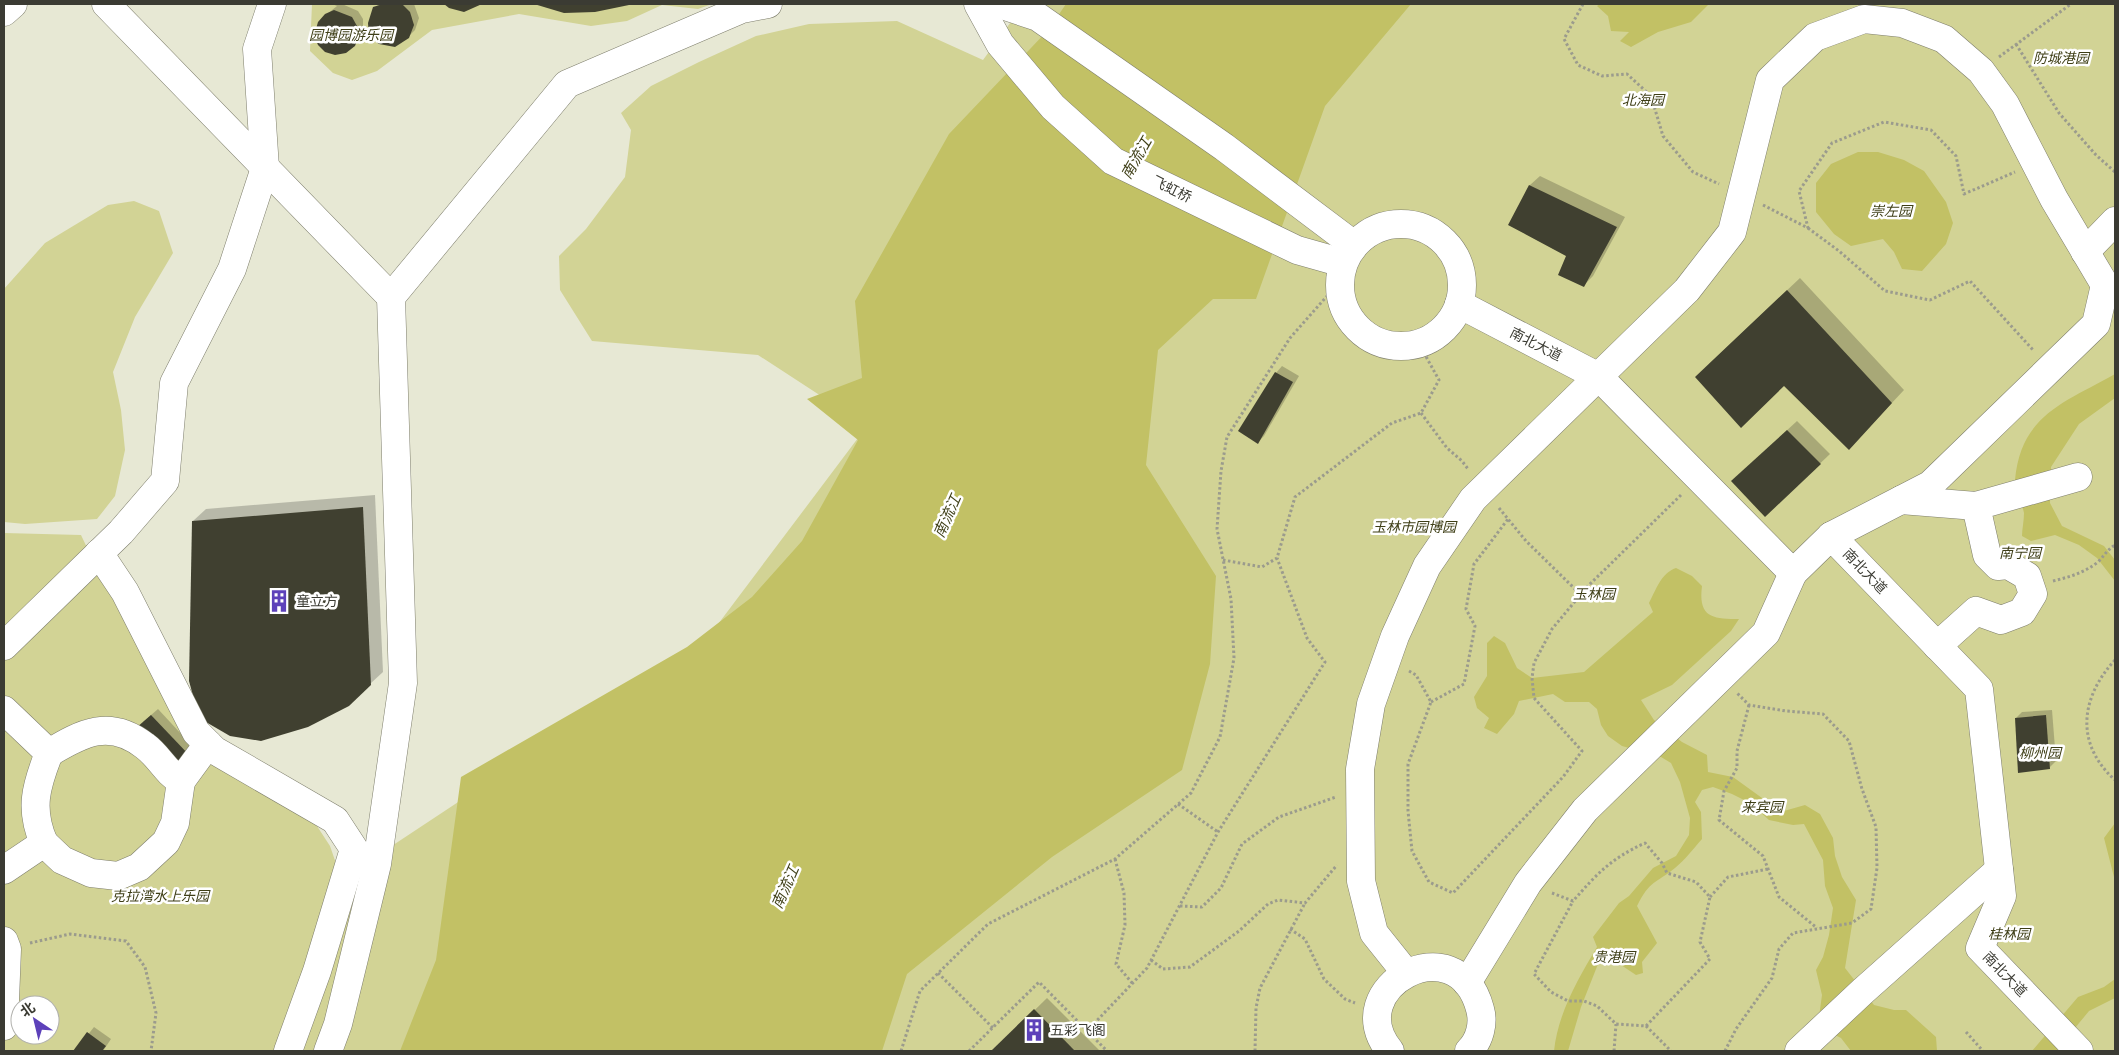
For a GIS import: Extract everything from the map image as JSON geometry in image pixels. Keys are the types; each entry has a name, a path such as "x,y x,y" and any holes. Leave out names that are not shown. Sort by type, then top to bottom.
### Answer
{"street":[{"path":"4,12 13,4"},
{"path":"106,4 391,297"},
{"path":"4,646 121,532 165,481 174,383 232,269 265,168 257,50 272,4"},
{"path":"328,1051 338,1024 377,864 403,683 391,297 567,84 742,9 768,4"},
{"name":"飞虹桥","path":"978,4 1000,44 1053,107 1113,161 1297,250 1345,264"},
{"path":"999,4 1038,17 1224,147 1312,216 1345,264"},
{"path":"1406,973 1374,933 1361,881 1360,769 1371,704 1395,636 1426,566 1474,499 1687,290 1732,232 1770,80 1815,37 1864,19 1902,23 1944,39 1981,71 2005,104 2054,198 2086,252 2110,285 2096,324 1930,485 1831,536 1793,573 1766,633 1585,810 1528,883 1467,983"},
{"path":"2086,252 2115,221"},
{"path":"1390,224 1412,224 1432,231 1448,244 1459,262 1463,283 1460,304 1450,322 1436,335 1419,344 1399,346 1380,343 1363,333 1350,319 1341,302 1345,264 1370,231 1390,224"},
{"name":"南北大道","path":"1460,304 1599,377 1793,573"},
{"path":"1901,500 1976,506 2078,477"},
{"path":"1937,646 1976,611 2000,620 2022,612 2033,594 2027,576 2008,565 1998,566 1986,555 1976,506"},
{"name":"南北大道","path":"1831,536 1979,689 2002,896 1980,948 2067,1038"},
{"path":"99,553 125,592 196,732 214,750 335,820 354,849 317,971 288,1051"},
{"path":"4,710 49,754"},
{"path":"181,781 175,778 146,746 123,733 97,730 73,738 49,754 37,783 37,827 44,843 62,860 91,872 118,876 139,867 166,842 175,823 181,781 208,744"},
{"path":"4,870 44,843"},
{"path":"1799,1051 1863,991 1999,870"},
{"path":"4,1026 6,945"},
{"path":"1390,1051 1384,1045 1378,1029 1378,1012 1383,996 1392,983 1406,973 1422,967 1438,968 1454,973 1467,983 1477,997 1482,1014 1475,1050"}],"path":[{"path":"1583,4 1564,39 1578,65 1602,76 1627,74 1651,96 1663,136 1693,172 1808,228 1839,251 1885,292 1930,300 1970,281 2049,368"},
{"path":"1981,71 2071,4"},
{"path":"2016,44 2058,114 2096,155 2115,172"},
{"path":"1808,228 1799,191 1832,144 1884,122 1931,130 1956,156 1964,194 2036,164"},
{"path":"901,1051 920,991 988,924 1115,858 1190,794 1220,737 1234,658 1231,599 1216,529 1221,471 1227,437 1290,338 1345,264"},
{"path":"1087,1031 1147,968 1218,832 1325,662 1307,638 1277,558 1295,497 1392,423 1421,413 1439,380 1419,344"},
{"path":"1421,413 1447,448 1462,461 1526,542 1580,594"},
{"path":"1508,519 1474,564 1466,609 1475,626 1464,684 1431,702 1408,764 1408,810 1412,851 1429,882 1453,893 1563,777 1582,751 1534,698 1532,678 1534,663 1552,629 1580,594 1698,478"},
{"path":"2033,594 2052,582 2080,573 2099,561 2107,550 2115,545"},
{"path":"1223,560 1262,567 1277,558"},
{"path":"1386,660 1416,674 1431,702"},
{"path":"2115,660 2090,699 2086,721 2096,756 2105,771 2115,780"},
{"path":"1721,677 1749,705 1786,712 1824,714 1849,741 1862,789 1876,826 1877,868 1871,909 1852,923 1793,933 1779,950 1772,978 1736,1029 1725,1051"},
{"path":"1749,705 1737,751 1738,768 1724,791 1719,820 1763,856 1779,897 1817,929"},
{"path":"1180,906 1202,907 1220,888 1242,844 1279,817 1320,804 1360,787"},
{"path":"1178,804 1218,832"},
{"path":"1671,1051 1646,1026 1616,1024 1598,1006 1584,1002 1568,1002 1551,992 1534,974 1573,901 1603,868 1623,853 1645,843 1667,873 1696,882 1710,897"},
{"path":"1255,1051 1256,1008 1260,988 1290,929 1305,903 1335,866 1361,856"},
{"path":"1115,858 1124,893 1124,925 1116,964 1132,984"},
{"path":"1646,1026 1710,959 1700,942 1710,897 1728,877 1768,869"},
{"path":"1528,883 1573,901"},
{"path":"1151,960 1163,969 1190,967 1238,931 1268,904 1278,900 1305,903"},
{"path":"1290,929 1305,939 1324,979 1345,999 1378,1012"},
{"path":"6,945 70,934 126,941 145,967 156,1013 151,1051"},
{"path":"938,973 993,1028"},
{"path":"969,1051 1038,982 1107,1051"},
{"path":"1614,1051 1616,1024"},
{"path":"1966,1032 1983,1051"}],"green space":[{"name":"园博园游乐园","path":"312,4 712,4 698,9 662,5 627,21 591,26 519,14 432,30 377,71 352,80 333,73 310,51"},
{"name":"玉林市园博园","path":"1024,4 2115,4 2115,1051 295,1051 360,867 496,777 688,664 867,426 758,355 592,341 560,290 559,256 586,229 625,177 631,130 621,113 651,86 699,62 756,36 809,24 897,21 983,60"},
{"path":"134,201 159,211 173,253 135,317 113,372 121,410 125,450 115,496 97,519 25,524 4,522 4,289 45,243 108,205"},
{"name":"克拉湾水上乐园","path":"4,533 81,535 100,575 174,709 315,823 330,846 340,875 278,1051 4,1051"}],"water":[{"name":"南流江","path":"1066,4 1411,4 1325,106 1256,299 1213,299 1158,350 1146,465 1216,576 1210,664 1182,770 1052,857 907,974 882,1051 400,1051 436,960 461,777 687,647 752,597 802,541 858,440 807,399 862,378 855,301 949,134 1049,29"},
{"path":"1600,4 1709,4 1691,22 1658,32 1631,47 1620,41 1629,32 1611,31 1608,16 1597,6"},
{"path":"1858,152 1878,152 1904,160 1924,171 1946,202 1953,223 1946,244 1922,271 1902,269 1894,252 1883,239 1851,246 1834,234 1816,212 1816,183 1831,164"},
{"path":"2115,374 2115,398 2079,424 2051,467 2050,503 2062,526 2104,546 2115,560 2115,581 2097,558 2079,545 2055,535 2031,541 2022,536 2024,513 2016,492 2015,480 2019,458 2026,440 2036,425 2063,402"},
{"path":"1676,568 1692,576 1702,586 1702,604 1709,614 1714,617 1739,619 1731,631 1672,685 1641,700 1654,720 1682,742 1707,755 1708,772 1733,777 1784,811 1805,805 1820,814 1833,838 1835,856 1842,877 1856,900 1845,968 1874,1005 1894,1010 1906,1010 1936,1037 1937,1051 1851,1051 1841,1038 1829,1032 1819,1017 1822,995 1816,970 1823,957 1833,908 1825,886 1823,860 1804,824 1793,825 1769,820 1750,803 1713,787 1702,790 1695,802 1701,812 1702,839 1679,865 1649,887 1637,906 1657,943 1642,962 1643,973 1636,975 1612,959 1600,959 1581,1007 1568,1051 1554,1051 1564,1010 1597,947 1593,937 1619,903 1629,896 1653,868 1676,856 1689,835 1690,818 1680,782 1671,763 1661,757 1622,746 1608,736 1601,725 1597,709 1589,702 1565,702 1553,694 1519,701 1514,714 1497,734 1484,728 1489,718 1477,708 1474,697 1487,676 1487,643 1494,636 1505,643 1517,668 1532,678 1584,672 1653,612 1649,603 1666,574"},
{"path":"2115,823 2115,895 2114,877 2104,838"},
{"path":"2115,979 2115,998 2089,1011 2056,1051 2032,1051 2078,997 2104,987"}],"building":[{"path":"383,4 402,4 410,12 414,25 409,38 395,47 379,44 369,36 368,23 373,7"},
{"path":"444,4 482,4 464,12 449,8"},
{"path":"534,4 629,5 595,12 564,13"},
{"path":"334,10 352,17 357,26 358,38 355,46 346,53 335,55 325,52 318,45 314,36 318,22 325,14"},
{"path":"1529,185 1617,227 1584,287 1558,275 1566,256 1508,225"},
{"path":"1787,290 1892,403 1849,450 1784,386 1741,428 1695,377"},
{"path":"1275,372 1293,382 1258,444 1238,431"},
{"path":"1787,430 1821,464 1765,517 1731,481"},
{"name":"童立方","path":"363,507 371,685 349,706 308,727 261,741 230,736 199,718 189,681 192,521"},
{"path":"151,715 191,757 174,773 136,728"},
{"path":"2046,715 2050,769 2018,773 2015,718"},
{"name":"五彩飞阁","path":"1034,1009 1075,1051 991,1051"},
{"path":"87,1032 106,1046 102,1051 73,1051"}],"place":[{"name":"童立方","path":"279,601"},
{"name":"五彩飞阁","path":"1034,1030"}],"park label":[{"name":"防城港园","path":"2061,58"},
{"name":"北海园","path":"1643,100"},
{"name":"崇左园","path":"1891,211"},
{"name":"南宁园","path":"2020,553"},
{"name":"玉林园","path":"1594,594"},
{"name":"柳州园","path":"2040,753"},
{"name":"来宾园","path":"1762,807"},
{"name":"桂林园","path":"2009,934"},
{"name":"贵港园","path":"1614,957"}]}
